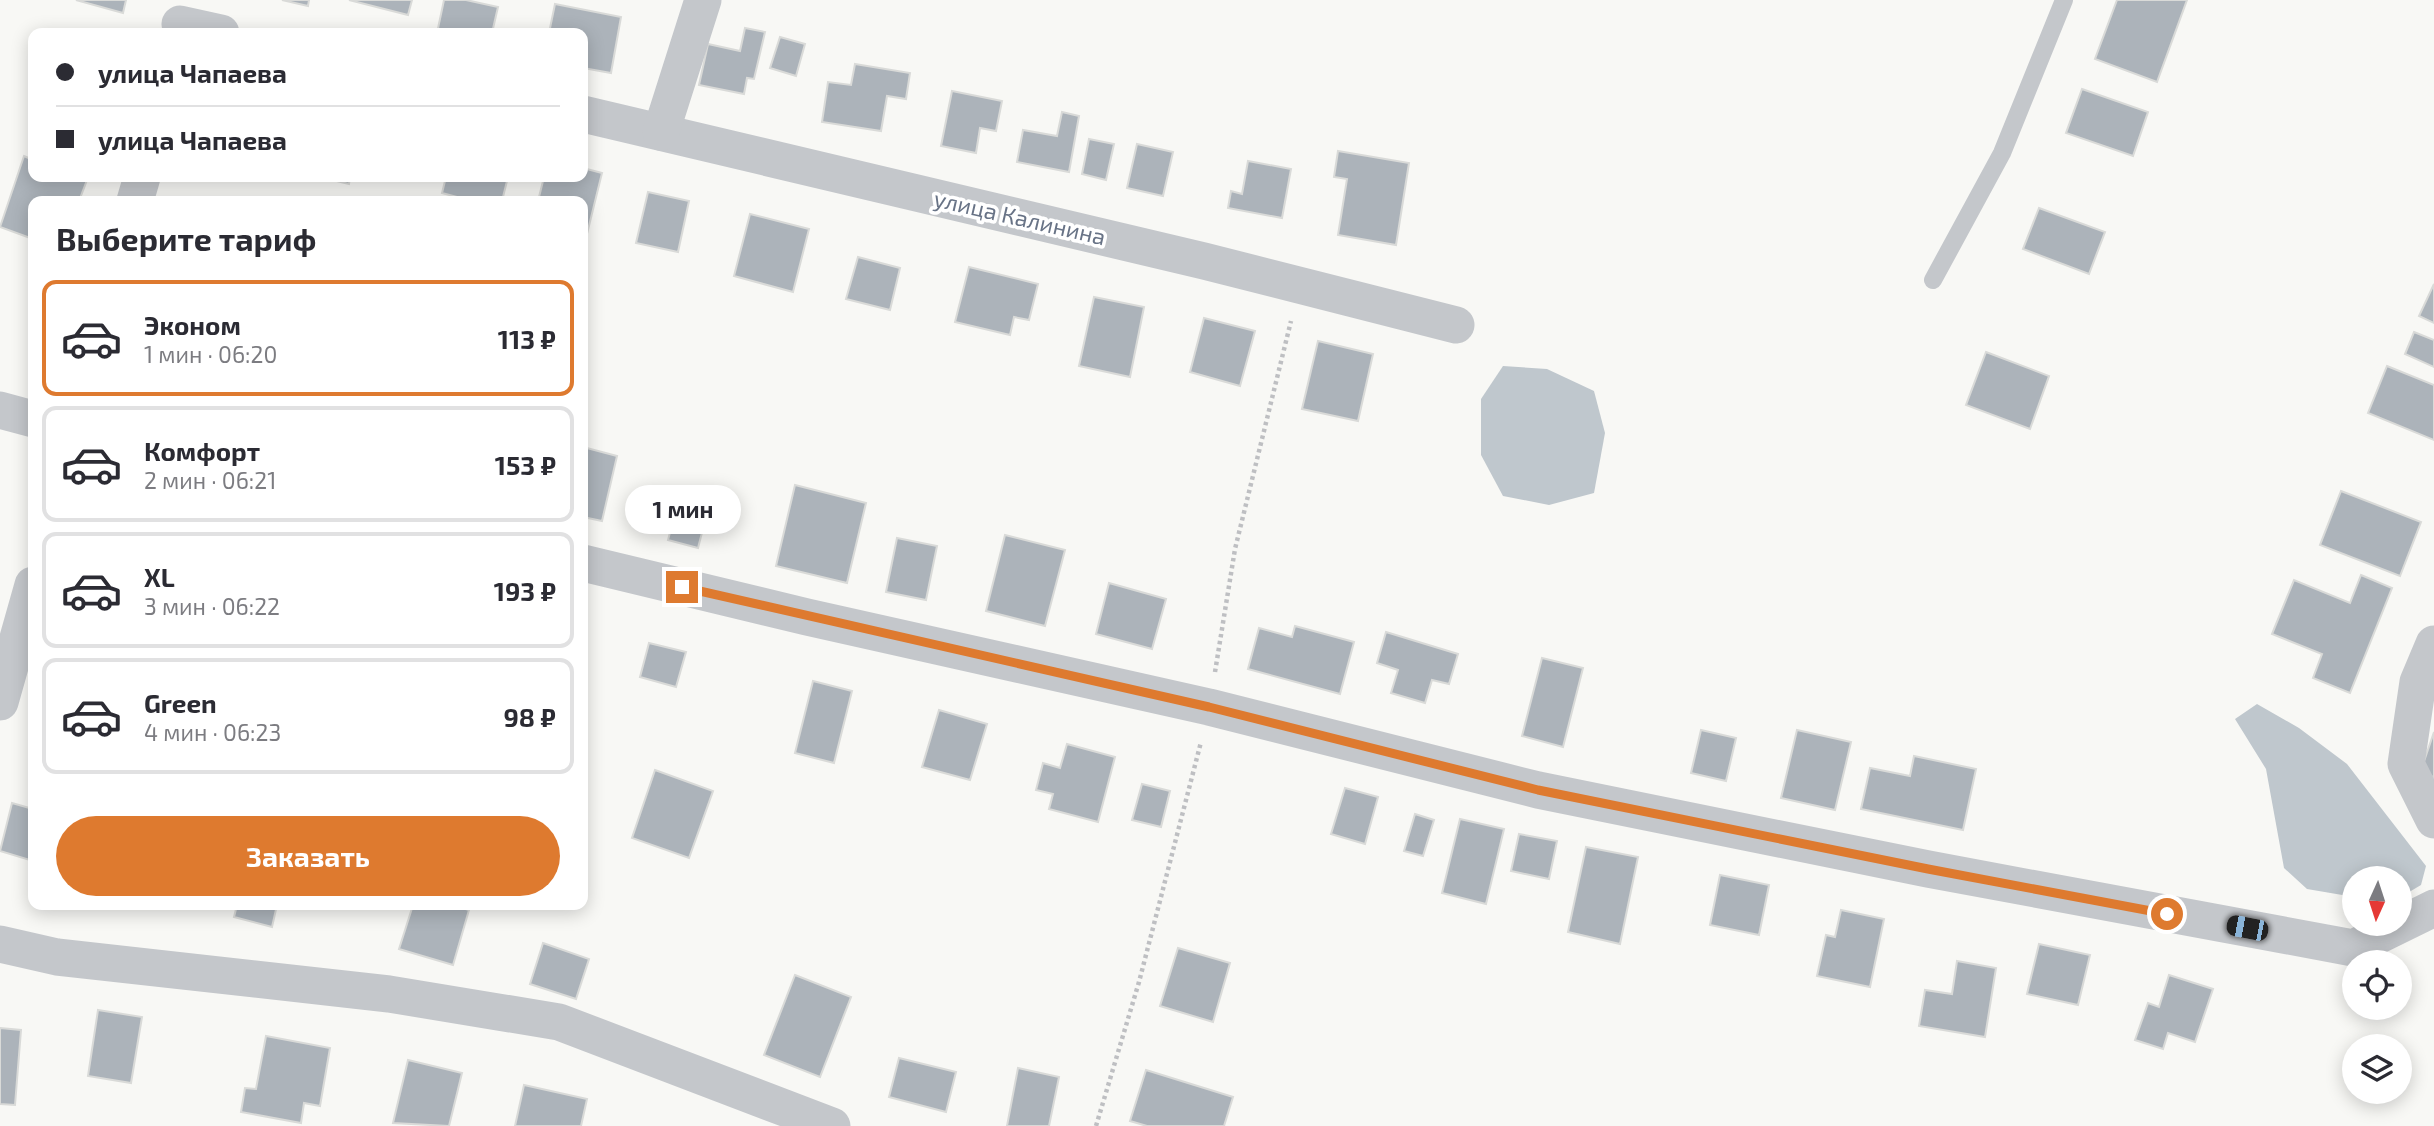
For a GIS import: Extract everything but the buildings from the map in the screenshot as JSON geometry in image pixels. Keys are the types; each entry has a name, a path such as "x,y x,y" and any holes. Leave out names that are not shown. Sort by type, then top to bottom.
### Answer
{"street":[{"path":"661,132 703,0"},
{"path":"182,19 207,28"},
{"name":"улица Калинина","path":"588,115 1456,325"},
{"path":"0,410 28,418"},
{"path":"588,564 807,617 1209,707 1538,790 1942,872 2353,948 2434,908"},
{"path":"0,702 28,603"},
{"path":"2434,644 2418,681 2406,764 2434,820"},
{"path":"0,944 57,957 389,995 559,1022 832,1126"}],"lane":[{"path":"1933,279 2002,153 2064,0"}],"shaded area":[{"path":"1503,366 1547,369 1594,391 1605,433 1594,493 1549,505 1503,496 1481,455 1481,399"},
{"path":"2257,704 2299,728 2347,764 2426,866 2421,885 2412,890 2412,866 2342,866 2342,895 2307,889 2284,868 2266,769 2235,719"}],"route":[{"path":"682,587 1209,707 1538,790 2167,914"}]}
